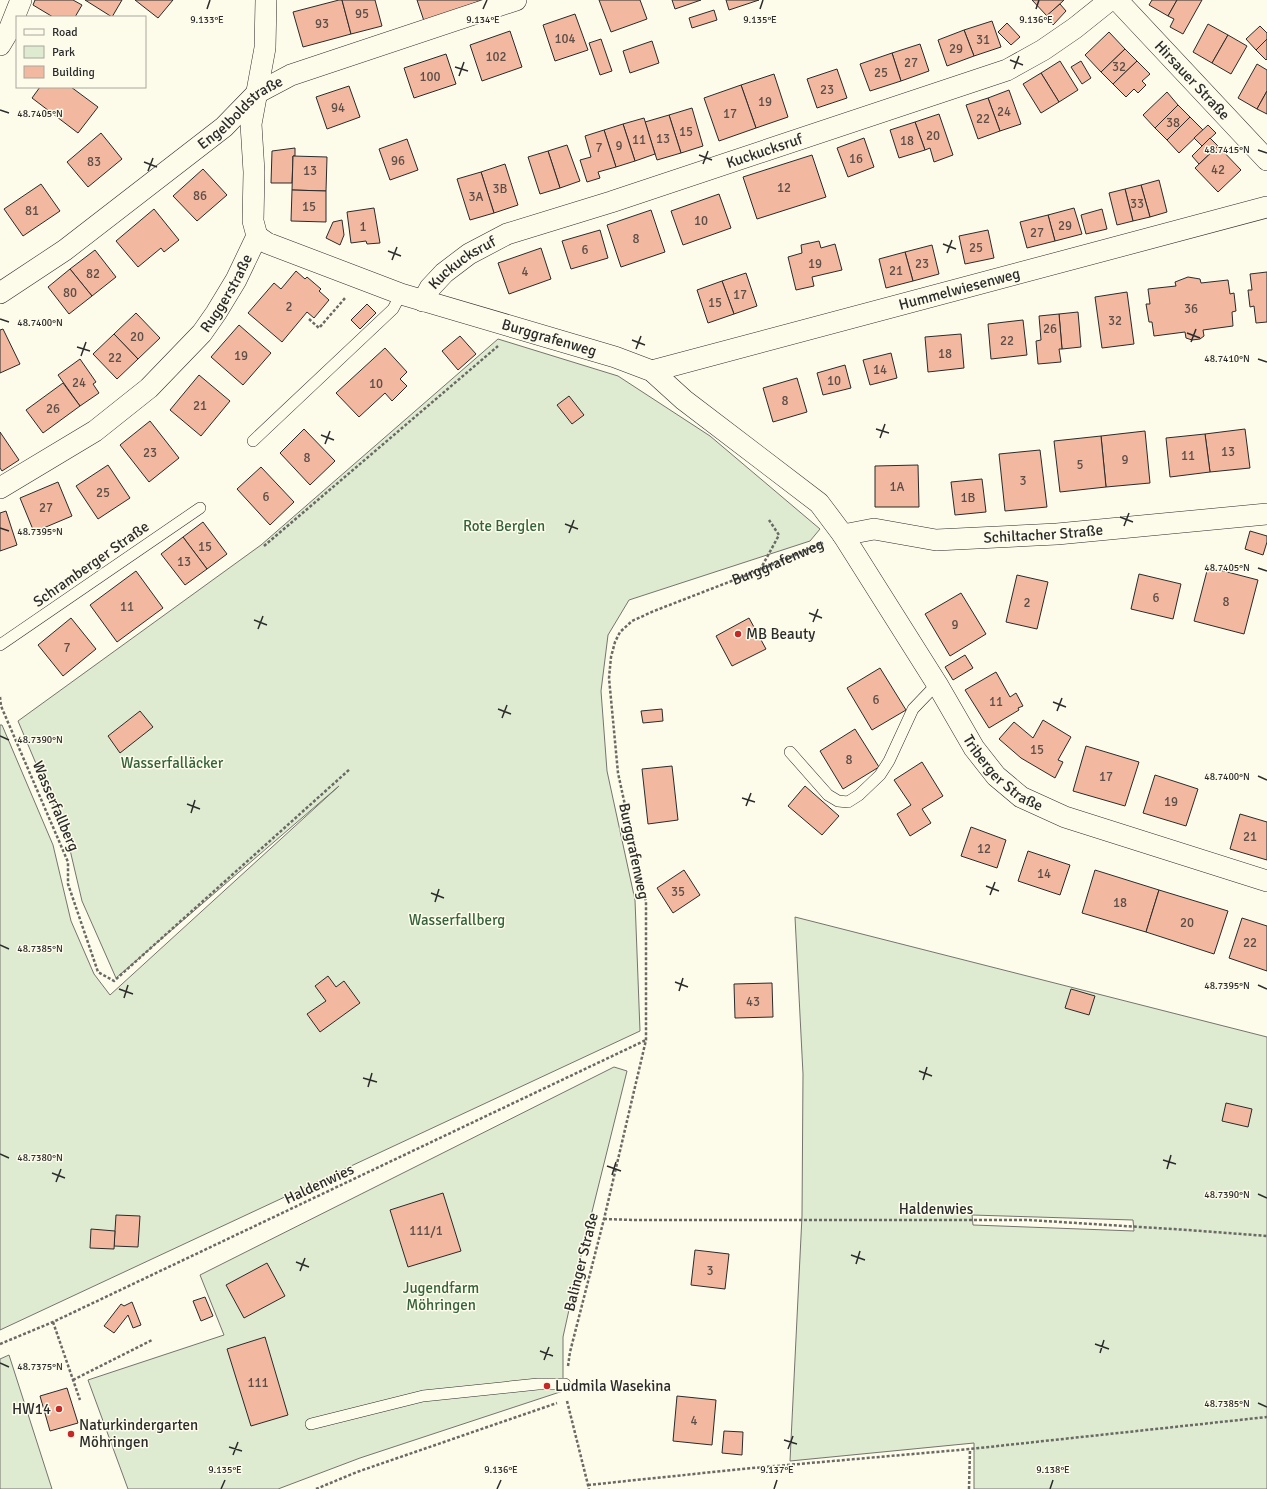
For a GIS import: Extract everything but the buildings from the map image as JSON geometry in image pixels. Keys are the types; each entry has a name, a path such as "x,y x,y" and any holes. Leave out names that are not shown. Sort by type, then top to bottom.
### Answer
{"street":[{"path":"0,45 9,30 21,0"},
{"name":"Ruggerstraße","path":"0,488 95,431 149,388 202,333 236,280 257,236 253,221 254,172 251,124 265,48 266,0"},
{"name":"Engelboldstraße","path":"0,293 65,250 224,126 257,93 291,74 516,0"},
{"name":"Kuckucksruf","path":"423,301 430,288 444,273 469,254 507,234 611,202 1007,70 1044,50 1110,0"},
{"name":"Hirsauer Straße","path":"1117,0 1267,160"},
{"name":"Hummelwiesenweg","path":"652,371 1267,207"},
{"name":"Burggrafenweg","path":"257,236 266,243 401,294 615,356 652,371 684,400 819,503 843,535"},
{"name":"Schiltacher Straße","path":"843,535 874,529 936,540 1057,534 1267,514"},
{"name":"Triberger Straße","path":"843,535 937,684 974,748 996,776 1021,797 1065,817 1267,881"}],"lane":[{"path":"253,441 394,309 401,294"},
{"name":"Schramberger Straße","path":"0,645 200,508"},
{"path":"790,752 828,795 838,801 848,802 859,795 880,775 889,761 913,709 937,684"},
{"path":"311,1424 423,1396 538,1384 565,1384"}],"path":[{"path":"309,319 319,328 362,279"},
{"path":"264,546 500,344"},
{"path":"760,570 779,535 769,520"},
{"name":"Burggrafenweg","path":"646,1040 646,902 618,773 609,678 611,657 615,642 620,632 632,621 843,535"},
{"name":"Wasserfallberg","path":"0,697 1,706 68,862 68,884 98,972 114,981 350,769"},
{"name":"Balinger Straße","path":"565,1384 570,1352 604,1218 646,1040"},
{"name":"Haldenwies","path":"0,1344 53,1322 646,1040"},
{"name":"Haldenwies","path":"604,1218 632,1220 1028,1220 1267,1236"},
{"path":"53,1322 80,1400"},
{"path":"73,1380 152,1340"},
{"path":"316,1489 357,1472 567,1400 589,1489"},
{"path":"588,1485 742,1469 970,1449 1267,1417"},
{"path":"969,1489 970,1449"}],"green space":[{"path":"498,339 618,376 710,436 820,529 810,541 629,600 608,635 601,691 607,771 635,900 640,1031 0,1330 0,725 2,725 53,845 71,921 94,974 110,995 339,786 116,978 82,901 67,837 18,721 261,545"},
{"path":"795,917 1267,1037 1267,1489 974,1489 974,1443 790,1461 802,1216 803,1074","holes":["972,1215 1133,1220 1134,1231 973,1225"]},
{"name":"Jugendfarm Möhringen","path":"614,1067 627,1071 580,1260 563,1337 563,1391 360,1458 278,1489 128,1489 88,1380 224,1335 200,1275"},
{"path":"9,1355 52,1489 0,1489 0,1359"}],"place":[{"name":"MB Beauty","path":"738,634"},
{"name":"Ludmila Wasekina","path":"547,1386"},
{"name":"HW14","path":"59,1409"},
{"name":"Naturkindergarten Möhringen","path":"71,1434"}],"park label":[{"name":"Rote Berglen","path":"504,526"},
{"name":"Wasserfalläcker","path":"172,763"}]}
